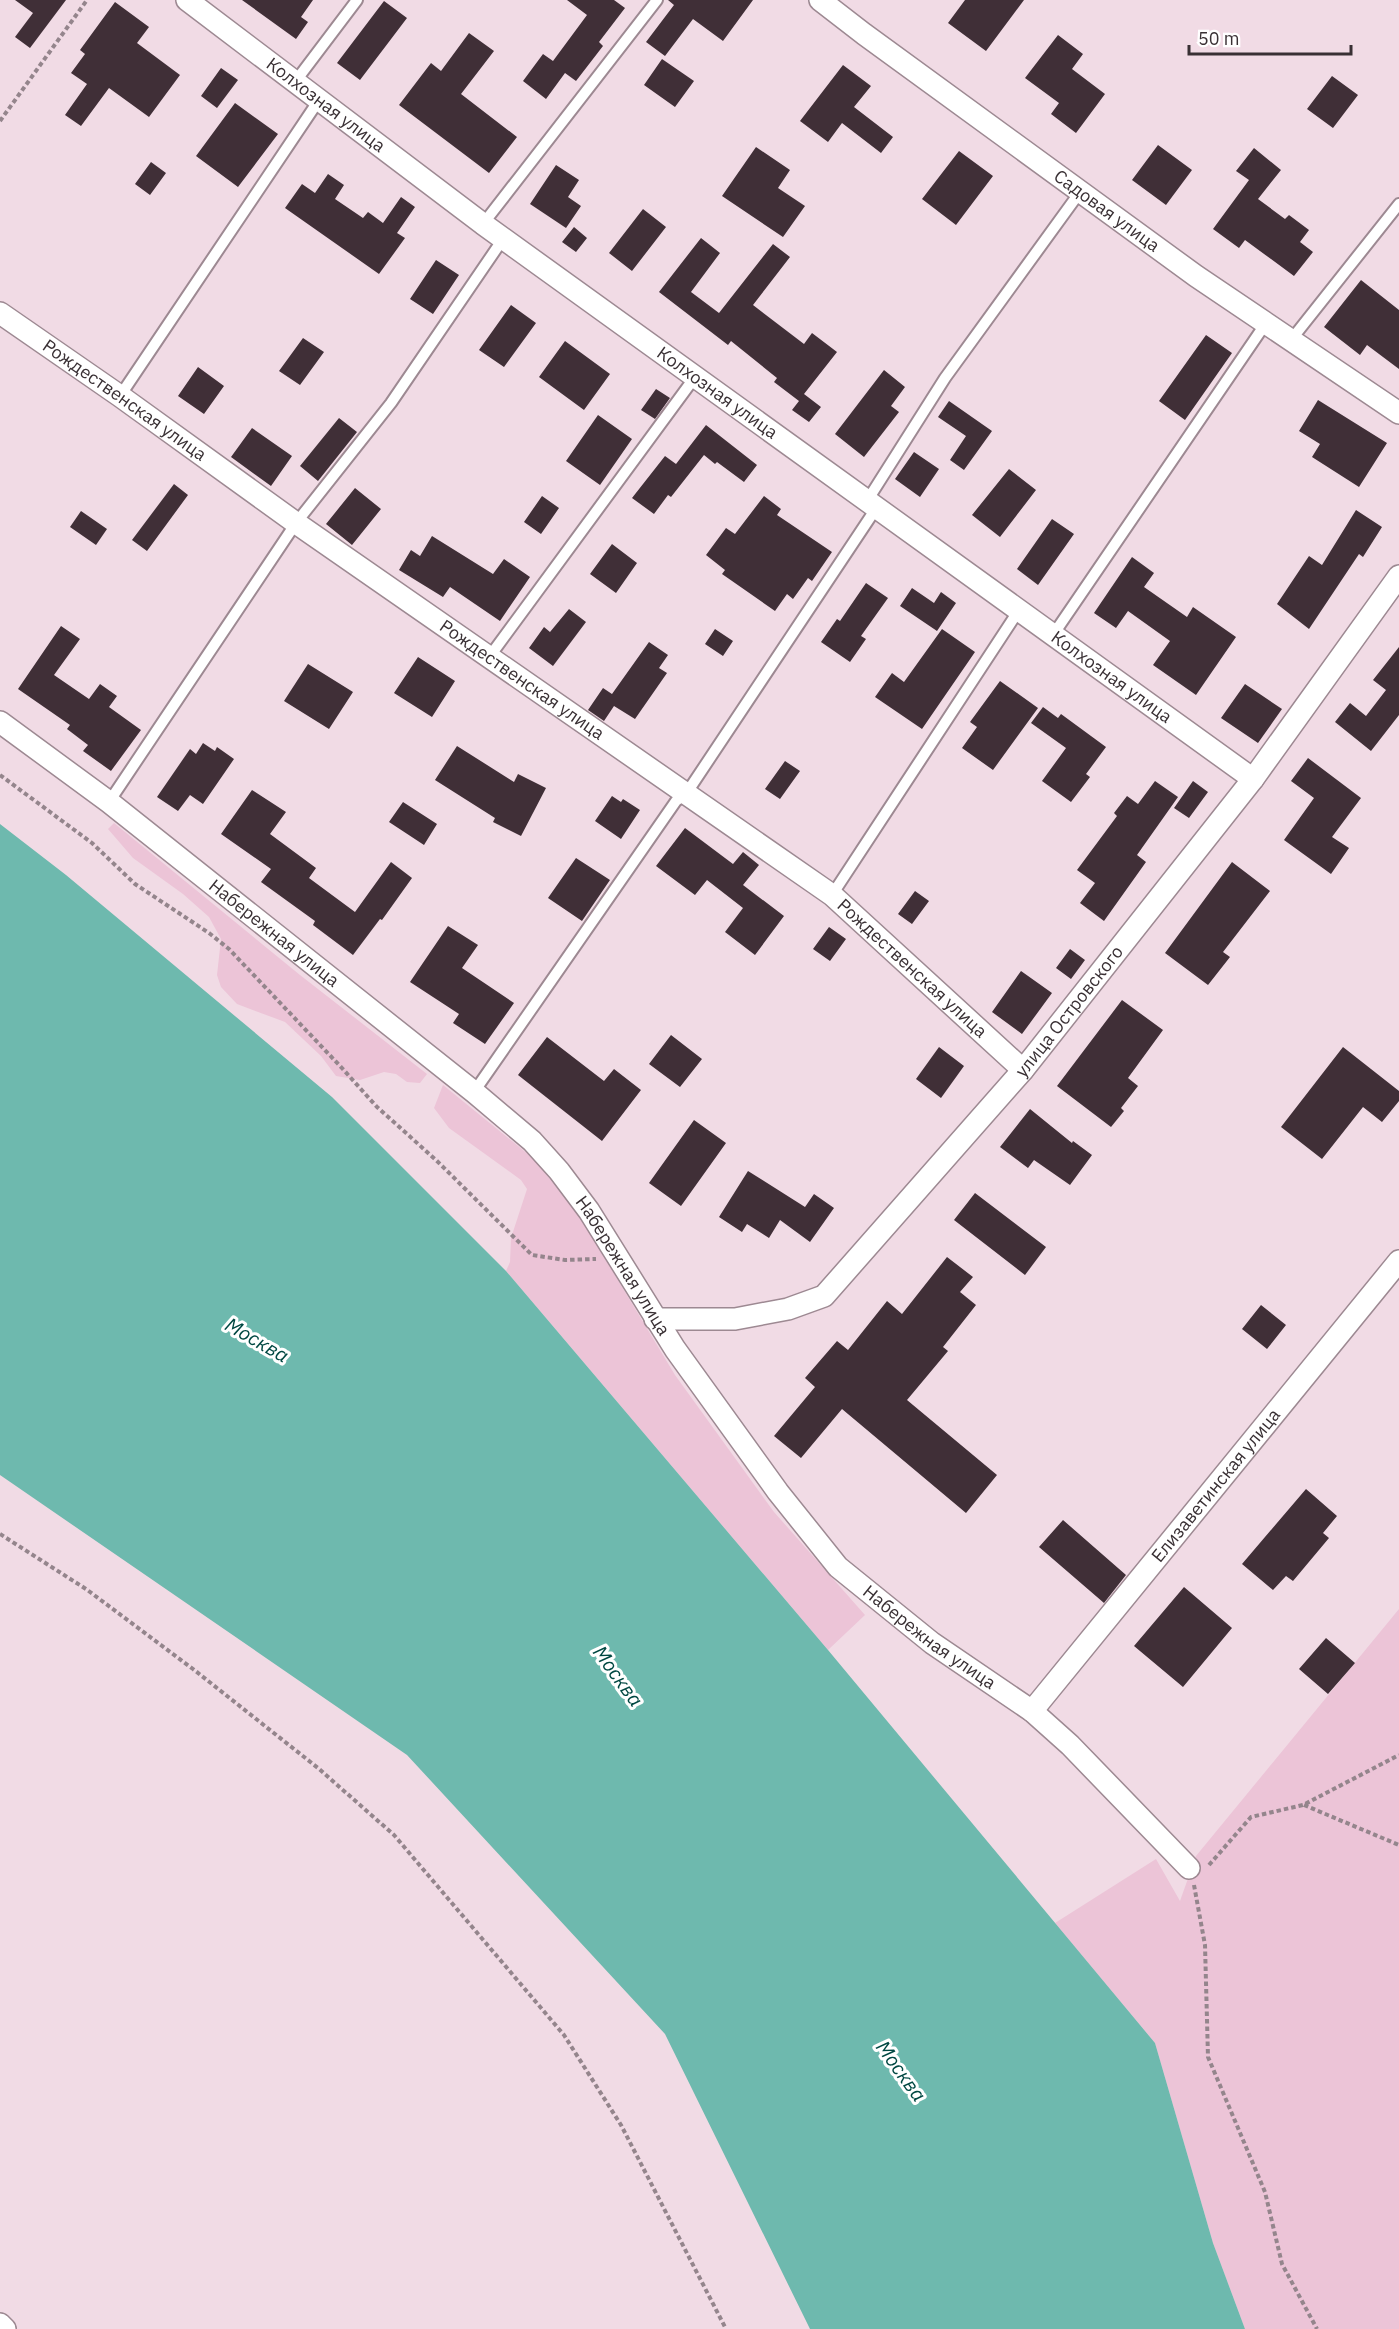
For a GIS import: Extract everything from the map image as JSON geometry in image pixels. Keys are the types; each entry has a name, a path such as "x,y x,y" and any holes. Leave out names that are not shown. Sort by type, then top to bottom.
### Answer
{"street":[{"name":"Колхозная улица","path":"187,0 503,239 1253,779"},
{"name":"Садовая улица","path":"820,0 1196,276 1399,413"},
{"name":"Рождественская улица","path":"0,314 120,396 296,523 832,895 1023,1070"},
{"name":"улица Островского","path":"655,1319 735,1319 788,1309 824,1296 1023,1070 1253,779 1399,576"},
{"name":"Набережная улица","path":"0,722 109,802 474,1092 532,1141 559,1171 589,1212 655,1319 778,1491 838,1567 932,1643 1032,1711 1070,1745 1189,1868"},
{"name":"Елизаветинская улица","path":"1032,1711 1399,1261"},
{"path":"0,2324 5,2329"}],"lane":[{"path":"295,82 357,0"},
{"path":"483,224 657,0"},
{"path":"120,396 319,100"},
{"path":"474,1092 676,801 686,794 872,504 945,378 1080,192"},
{"path":"1290,340 1399,204"},
{"path":"109,802 296,523 391,403 503,239"},
{"path":"1053,634 1266,323"},
{"path":"490,656 695,377"},
{"path":"832,895 1019,610"}],"path":[{"path":"0,121 87,0"},
{"path":"0,776 92,843 135,884 209,933 229,950 376,1107 436,1160 532,1255 565,1260 618,1259"},
{"path":"0,1534 86,1589 193,1669 318,1768 394,1834 564,2035 621,2125 726,2329"},
{"path":"1317,2329 1282,2264 1265,2192 1208,2057 1205,1945 1196,1890 1189,1868 1205,1870 1251,1817 1303,1805 1399,1755"},
{"path":"1303,1805 1399,1845"}],"shaded area":[{"path":"114,823 300,975 427,1074 420,1083 407,1082 396,1074 384,1072 360,1080 336,1076 321,1056 285,1022 237,1004 221,987 217,975 221,939 209,917 183,894 133,858 108,829"},
{"path":"443,1085 534,1159 580,1217 675,1375 774,1512 865,1615 828,1650 506,1271 510,1262 511,1238 527,1189 521,1180 449,1128 434,1108"},
{"path":"1399,1609 1399,2329 1245,2329 1213,2243 1155,2043 1055,1923 1156,1859 1180,1901 1196,1856"}],"water":[{"name":"Москва","path":"0,824 66,875 332,1097 506,1271 828,1650 1155,2043 1213,2243 1245,2329 810,2329 665,2034 407,1755 0,1475"}],"building":[{"path":"15,0 66,0 30,48 15,37 33,13"},
{"path":"242,0 313,0 301,17 308,22 296,39"},
{"path":"567,0 614,0 625,8 599,42 603,46 576,81 565,73 546,99 523,81 543,54 553,61 587,15"},
{"path":"668,0 753,0 723,41 693,19 665,56 646,42 674,5"},
{"path":"965,0 1024,0 986,51 948,23"},
{"path":"384,1 407,18 360,80 337,63"},
{"path":"115,2 149,27 137,43 180,75 149,117 109,88 81,126 65,115 87,84 71,73 85,54 80,50"},
{"path":"469,33 494,51 461,94 517,137 489,173 399,105 431,63 441,71"},
{"path":"1058,35 1083,54 1072,69 1105,94 1076,133 1051,114 1059,103 1025,78"},
{"path":"662,59 694,81 675,107 644,85"},
{"path":"843,65 871,86 854,107 893,137 881,153 842,123 828,142 800,121"},
{"path":"221,68 238,80 217,108 201,96"},
{"path":"1332,76 1358,95 1333,128 1307,109"},
{"path":"235,103 278,134 238,187 196,156"},
{"path":"1158,145 1192,170 1166,205 1132,180"},
{"path":"756,147 790,170 778,188 805,206 783,237 722,196"},
{"path":"1254,148 1281,170 1258,199 1285,219 1289,215 1309,230 1300,242 1313,252 1294,276 1245,240 1239,248 1213,229 1249,180 1236,171"},
{"path":"959,151 993,176 956,225 922,199"},
{"path":"151,162 166,173 150,195 135,184"},
{"path":"556,165 579,180 568,197 581,206 566,228 530,204"},
{"path":"328,174 344,185 335,199 363,218 368,212 383,223 401,197 415,207 397,233 405,238 379,274 285,208 302,184 315,193"},
{"path":"643,209 666,227 632,271 609,253"},
{"path":"574,227 587,238 576,252 562,242"},
{"path":"701,238 720,253 691,292 719,313 773,244 790,257 753,305 804,344 812,333 837,352 804,394 821,407 809,422 792,410 799,401 774,382 777,378 731,341 728,345 659,292"},
{"path":"436,260 459,275 433,314 410,299"},
{"path":"1361,280 1399,310 1399,369 1367,345 1360,355 1324,327"},
{"path":"511,305 536,323 504,367 479,350"},
{"path":"1206,335 1232,353 1185,420 1159,401"},
{"path":"303,338 324,352 300,385 279,371"},
{"path":"565,341 610,374 584,410 539,377"},
{"path":"198,367 224,386 204,414 178,396"},
{"path":"884,370 905,387 891,406 899,412 864,457 835,434"},
{"path":"656,389 670,398 655,419 641,410"},
{"path":"1318,400 1387,443 1359,487 1312,457 1320,444 1299,431"},
{"path":"949,401 992,431 964,470 950,460 966,436 938,417"},
{"path":"598,415 632,439 600,485 566,461"},
{"path":"339,418 357,432 318,481 300,466"},
{"path":"706,425 757,465 744,482 704,455 671,497 668,495 654,514 632,498 665,456 676,464"},
{"path":"252,428 292,456 271,486 231,457"},
{"path":"914,452 939,469 920,497 895,479"},
{"path":"1009,469 1036,490 1000,537 972,515"},
{"path":"174,484 188,495 147,551 132,540"},
{"path":"355,488 381,509 352,545 326,524"},
{"path":"542,496 559,508 541,534 524,522"},
{"path":"764,496 781,509 777,515 832,552 812,581 808,578 793,599 787,594 775,611 722,574 725,570 706,555 726,528 735,534"},
{"path":"1356,510 1382,527 1363,557 1359,554 1309,629 1277,604 1309,556 1322,565"},
{"path":"81,511 107,529 96,545 70,527"},
{"path":"1052,519 1074,534 1038,585 1017,569"},
{"path":"432,536 493,574 504,559 530,577 500,621 450,587 443,597 399,570 411,550 420,556"},
{"path":"612,544 637,563 616,593 590,574"},
{"path":"1132,557 1154,573 1144,587 1187,617 1193,607 1236,637 1196,695 1153,665 1170,641 1128,611 1116,628 1094,613"},
{"path":"866,583 888,598 861,636 866,639 850,662 821,642 837,619 840,621"},
{"path":"912,588 934,603 941,592 956,603 937,631 900,606"},
{"path":"569,609 586,622 553,666 529,648 544,627 550,632"},
{"path":"61,626 80,639 54,675 89,699 100,684 117,696 109,707 141,730 111,771 83,751 88,745 67,729 70,725 18,689"},
{"path":"715,629 733,641 723,656 705,644"},
{"path":"942,629 975,652 922,729 875,697 892,673 904,682"},
{"path":"649,642 668,655 659,668 667,673 635,719 614,706 604,721 588,710 603,688 612,694"},
{"path":"1399,647 1399,715 1371,751 1335,722 1350,703 1366,716 1386,690 1373,680"},
{"path":"418,657 455,681 432,717 394,693"},
{"path":"308,664 353,692 329,729 284,701"},
{"path":"1000,681 1038,708 993,770 962,748 977,727 970,722"},
{"path":"1245,684 1282,709 1258,743 1221,718"},
{"path":"1043,707 1058,718 1061,714 1106,747 1086,774 1090,777 1071,802 1042,781 1066,748 1031,723"},
{"path":"203,743 215,751 217,747 234,759 203,804 190,795 178,811 157,797 190,749 196,754"},
{"path":"457,746 514,782 518,774 546,788 521,836 493,822 495,818 435,780"},
{"path":"1308,758 1361,798 1332,837 1349,848 1331,874 1284,840 1314,798 1291,781"},
{"path":"785,761 800,771 780,799 765,789"},
{"path":"1155,781 1178,797 1137,855 1146,862 1104,921 1080,903 1095,883 1077,870 1117,816 1114,813 1127,796 1138,804"},
{"path":"1193,781 1208,792 1189,818 1174,808"},
{"path":"252,790 286,812 270,834 316,868 309,878 355,912 391,862 412,878 353,955 313,925 315,921 261,882 271,869 221,834"},
{"path":"612,796 621,802 623,799 640,810 621,839 595,821"},
{"path":"403,802 437,824 424,845 389,822"},
{"path":"685,828 733,864 743,852 759,865 743,885 784,916 755,955 725,932 743,908 707,880 695,895 656,866"},
{"path":"576,858 610,880 582,921 548,898"},
{"path":"1232,862 1270,891 1223,952 1230,957 1208,985 1165,953"},
{"path":"915,891 929,901 912,924 898,914"},
{"path":"448,926 478,945 462,968 514,1003 485,1044 453,1023 459,1014 410,982"},
{"path":"829,927 846,939 830,961 813,949"},
{"path":"1070,949 1085,960 1071,979 1056,968"},
{"path":"1021,971 1052,993 1022,1034 992,1012"},
{"path":"1122,1000 1163,1030 1128,1078 1138,1086 1121,1108 1124,1111 1111,1127 1057,1086"},
{"path":"671,1035 702,1059 680,1087 649,1064"},
{"path":"547,1037 604,1081 614,1069 641,1090 602,1141 518,1075"},
{"path":"939,1047 964,1066 941,1098 916,1079"},
{"path":"1343,1047 1399,1091 1399,1101 1382,1122 1363,1107 1322,1159 1281,1127"},
{"path":"1030,1109 1072,1143 1073,1141 1092,1155 1070,1185 1034,1160 1028,1168 1000,1147"},
{"path":"694,1120 726,1143 681,1206 649,1183"},
{"path":"748,1171 805,1207 814,1194 834,1208 810,1242 780,1220 769,1238 747,1224 742,1232 719,1217"},
{"path":"975,1193 1046,1247 1025,1275 954,1220"},
{"path":"947,1257 973,1277 960,1292 976,1305 943,1347 948,1351 907,1400 997,1475 966,1513 842,1409 801,1458 774,1436 815,1387 805,1378 837,1341 848,1350 887,1301 902,1314"},
{"path":"1261,1305 1286,1325 1267,1349 1242,1329"},
{"path":"1306,1489 1337,1516 1323,1533 1329,1538 1293,1581 1286,1576 1273,1590 1242,1564"},
{"path":"1063,1520 1126,1575 1104,1603 1039,1547"},
{"path":"1184,1587 1232,1628 1183,1687 1134,1646"},
{"path":"1326,1638 1355,1663 1328,1694 1299,1669"}]}
